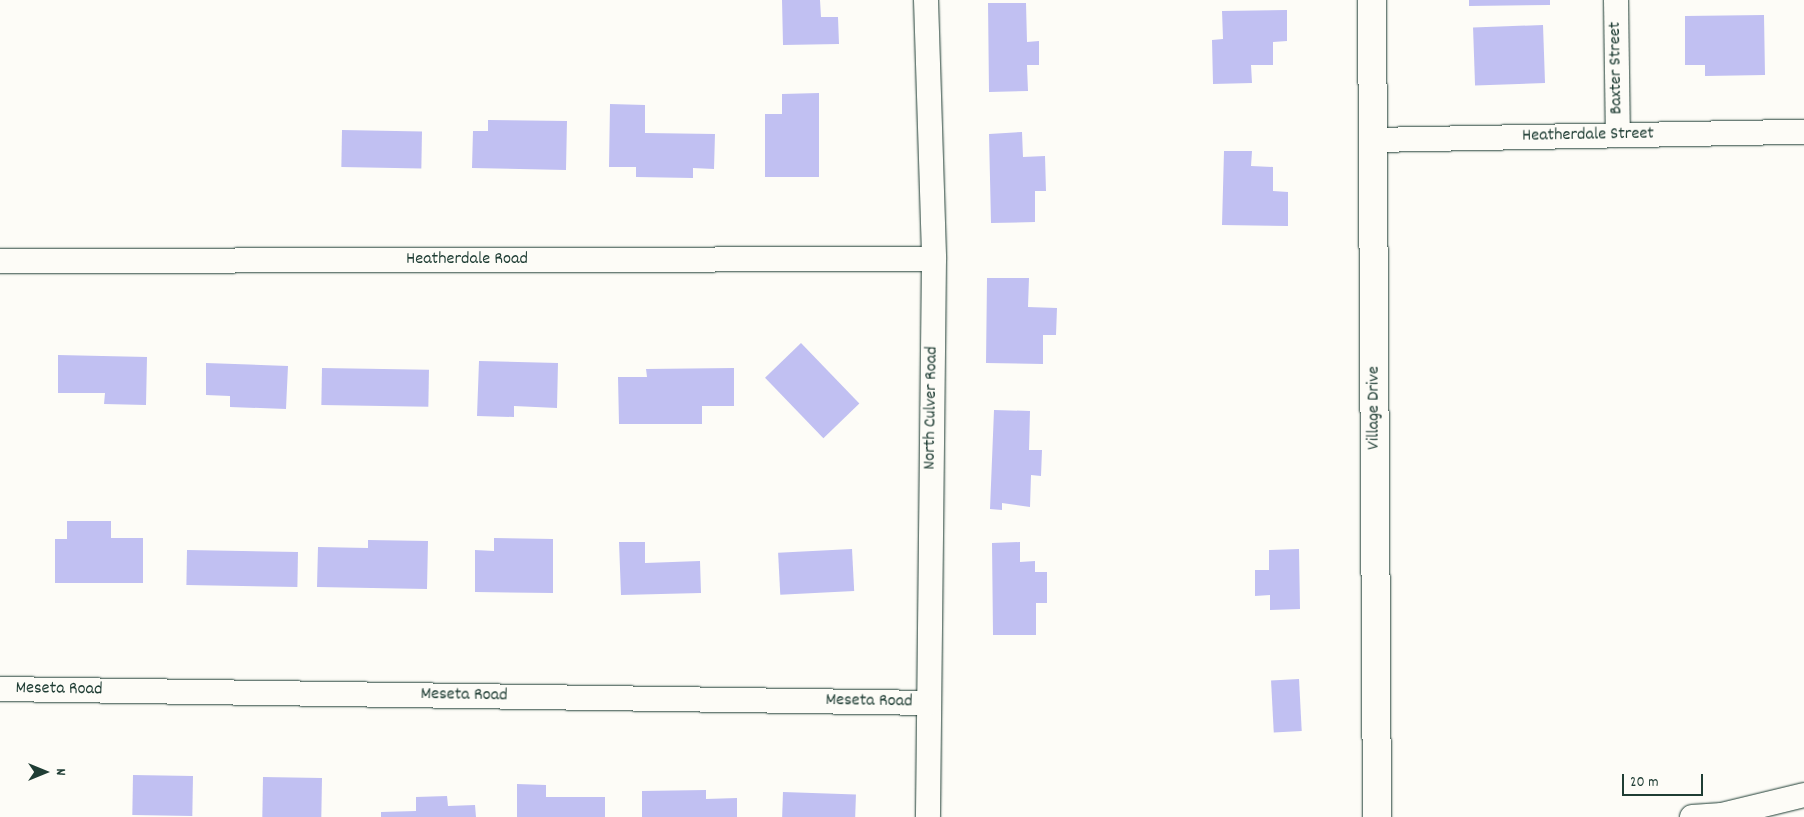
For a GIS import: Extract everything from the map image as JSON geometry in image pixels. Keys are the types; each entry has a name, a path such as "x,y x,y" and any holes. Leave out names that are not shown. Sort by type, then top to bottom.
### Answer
{"main road":[{"name":"Village Drive","path":"1372,0 1378,817"}],"street":[{"name":"North Culver Road","path":"926,0 934,259 928,817"},
{"name":"Baxter Street","path":"1616,0 1618,135"},
{"name":"Heatherdale Street","path":"1373,140 1804,132"},
{"name":"Heatherdale Road","path":"0,261 934,259"},
{"name":"Meseta Road","path":"0,689 929,703"},
{"path":"1692,817 1722,815 1804,795"}],"building":[{"path":"782,0 820,0 821,17 838,17 839,44 783,45"},
{"path":"1469,0 1550,0 1550,5 1469,6"},
{"path":"988,3 1026,3 1027,42 1039,41 1039,65 1027,65 1028,91 989,92"},
{"path":"1287,10 1287,41 1273,42 1273,65 1251,65 1252,83 1213,84 1212,40 1223,39 1222,11"},
{"path":"1764,15 1765,75 1705,76 1705,65 1685,65 1685,16"},
{"path":"1543,25 1545,83 1475,85 1473,27"},
{"path":"819,93 819,177 765,177 765,114 782,114 782,94"},
{"path":"610,104 645,105 645,133 715,134 714,169 693,168 693,178 636,177 636,167 609,167"},
{"path":"488,120 567,121 566,170 472,168 473,131 488,131"},
{"path":"342,130 422,131 421,168 341,167"},
{"path":"1022,132 1023,157 1045,156 1046,191 1035,191 1035,222 991,223 989,134"},
{"path":"1224,151 1252,151 1251,166 1273,167 1273,191 1288,192 1288,226 1222,225"},
{"path":"987,278 1029,278 1028,307 1057,308 1056,335 1043,335 1043,364 986,363"},
{"path":"801,343 859,403 823,438 765,378"},
{"path":"58,355 147,357 146,405 104,404 105,393 58,393"},
{"path":"479,361 558,363 557,408 514,406 514,417 477,416"},
{"path":"206,363 288,366 286,409 230,407 230,396 206,395"},
{"path":"322,368 429,370 428,407 321,405"},
{"path":"734,368 734,406 702,406 702,424 619,424 618,377 647,377 646,369"},
{"path":"994,410 1030,411 1029,450 1042,450 1041,476 1031,475 1030,507 1002,503 1002,510 990,509"},
{"path":"67,521 111,521 111,538 143,538 143,583 55,583 55,539 67,539"},
{"path":"494,538 553,539 553,593 475,592 475,550 494,551"},
{"path":"368,540 428,541 427,589 317,587 318,547 368,548"},
{"path":"619,542 645,542 645,563 700,561 701,593 621,595"},
{"path":"1020,542 1020,562 1035,561 1035,572 1047,572 1047,603 1036,603 1036,635 993,635 992,543"},
{"path":"852,549 854,591 780,595 778,553"},
{"path":"1299,549 1300,609 1270,610 1270,595 1255,596 1255,570 1269,570 1269,550"},
{"path":"187,550 298,552 297,587 186,585"},
{"path":"1299,679 1302,731 1274,732 1271,680"},
{"path":"133,775 193,776 192,816 132,815"},
{"path":"263,777 322,778 321,817 262,817"},
{"path":"517,784 546,785 546,797 605,797 605,817 517,817"},
{"path":"706,790 706,799 737,798 737,817 642,817 642,791"},
{"path":"783,792 856,795 855,817 782,817"},
{"path":"447,796 448,806 475,805 476,817 381,817 381,812 416,811 416,797"}]}
